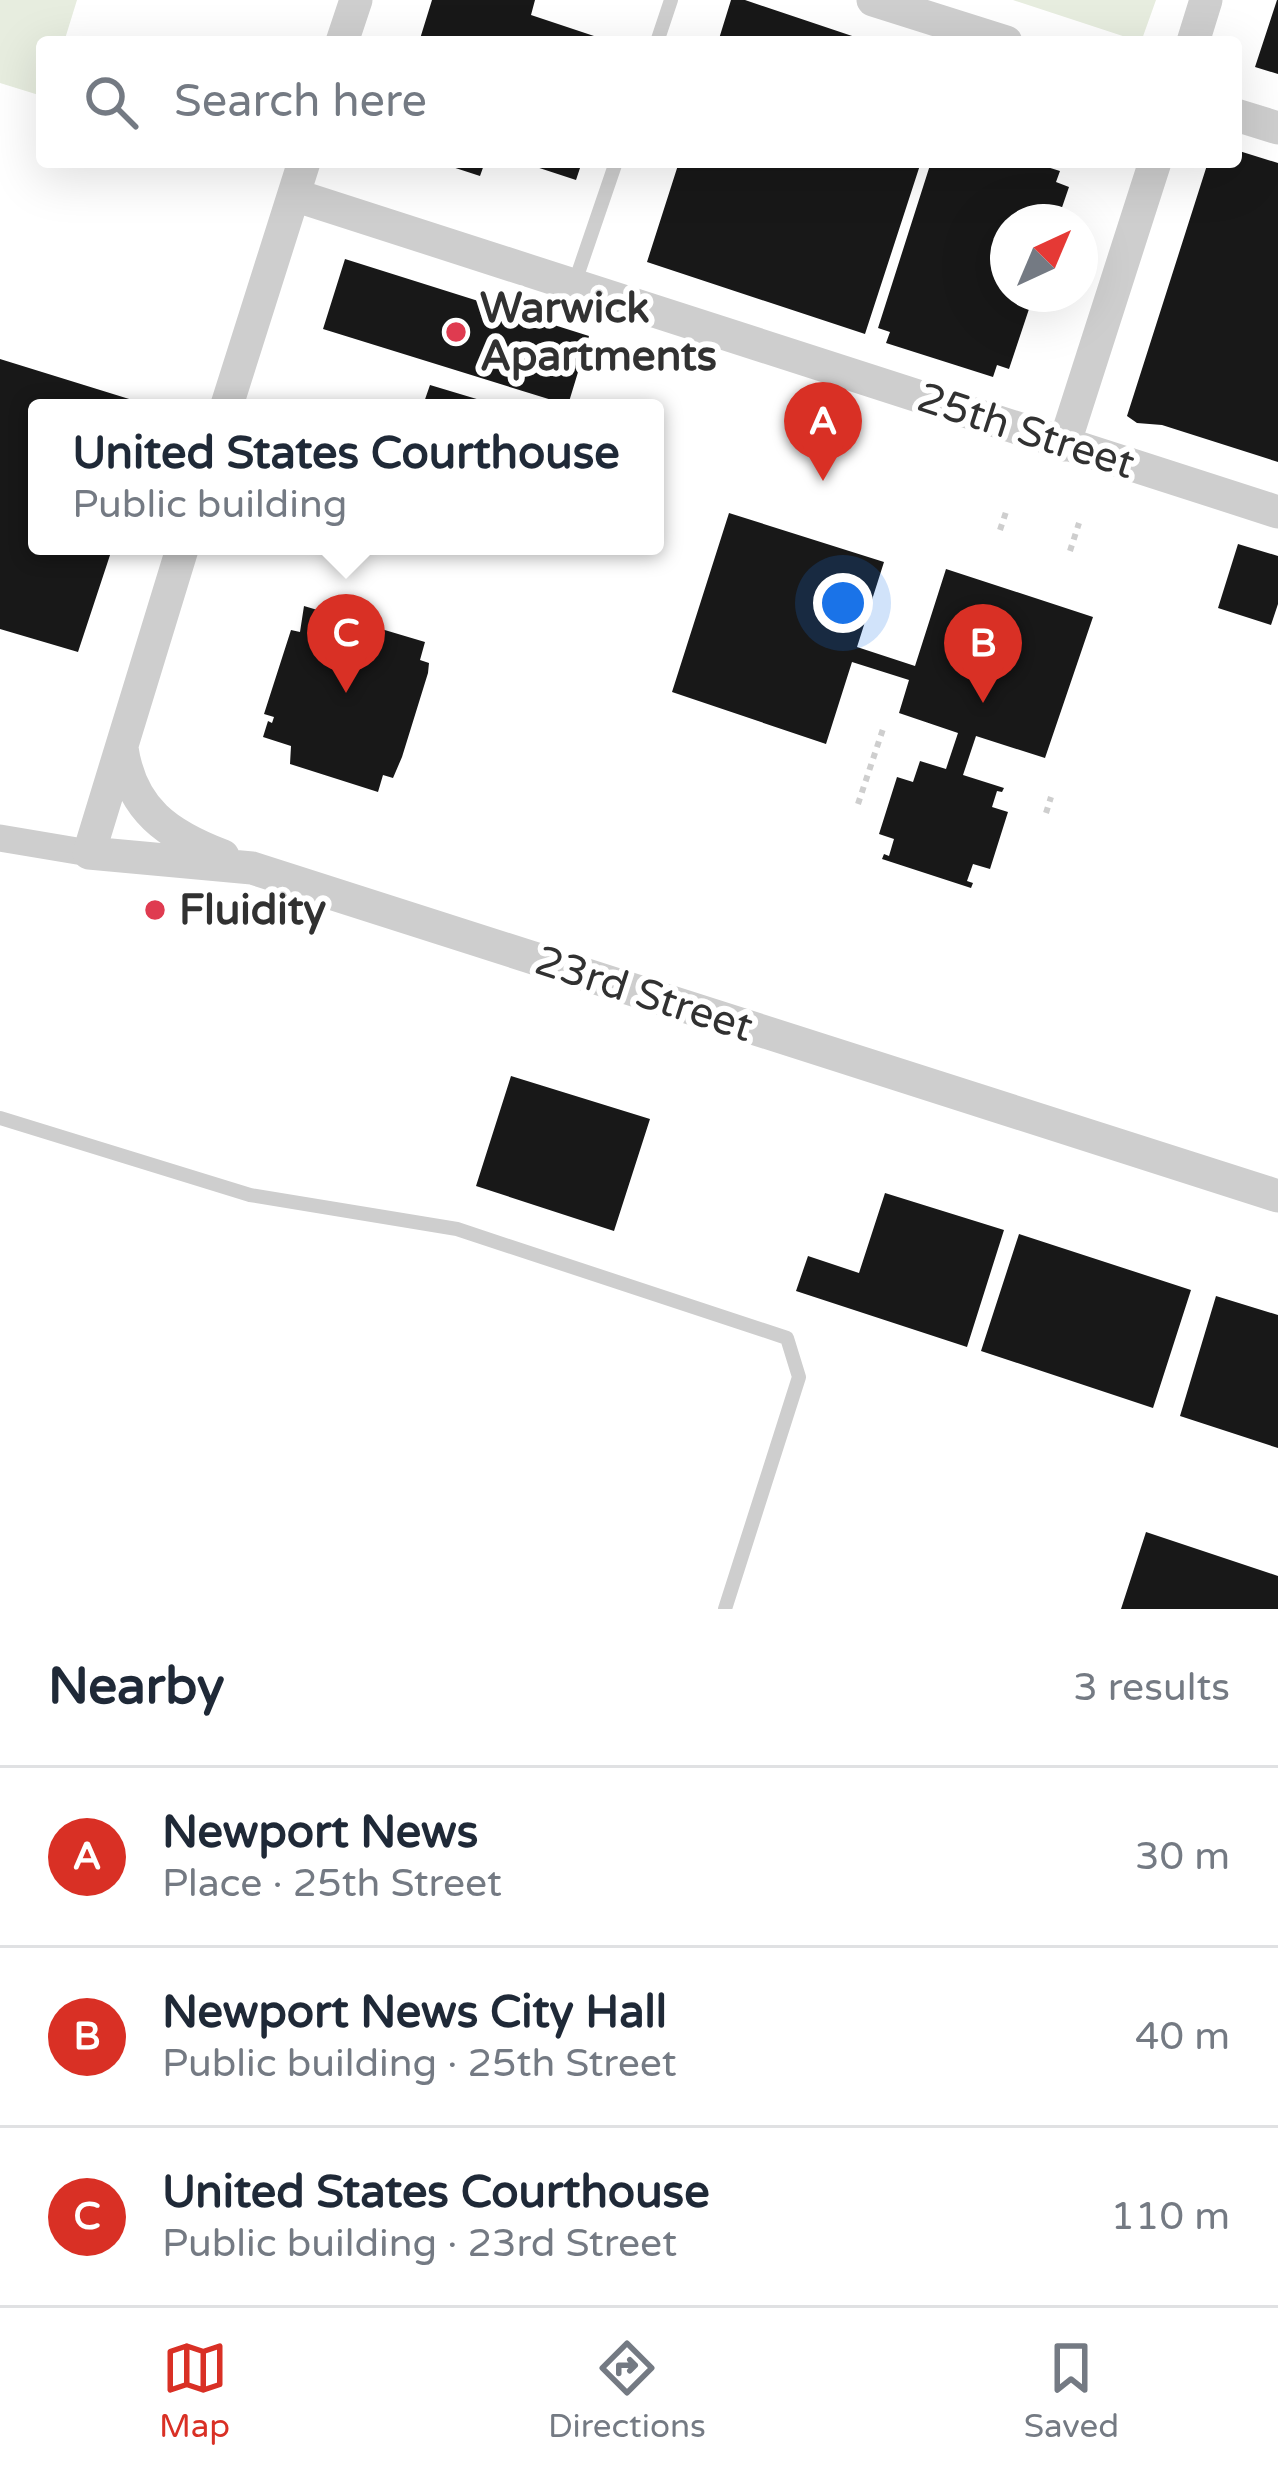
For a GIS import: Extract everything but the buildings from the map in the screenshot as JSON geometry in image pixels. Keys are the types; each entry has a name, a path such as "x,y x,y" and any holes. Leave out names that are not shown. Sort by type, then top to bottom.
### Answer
{"street":[{"path":"344,36 356,0"},
{"path":"873,0 987,36"},
{"path":"1195,36 1206,0"},
{"path":"1242,117 1278,128"},
{"path":"229,399 302,168"},
{"path":"1064,445 1153,168"},
{"name":"25th Street","path":"294,195 1278,512"},
{"path":"89,853 180,555"},
{"path":"122,747 127,781 140,803 187,842 252,868"},
{"name":"23rd Street","path":"0,838 89,853 252,868 1278,1196"}],"lane":[{"path":"659,36 671,0"},
{"path":"574,286 614,168"},
{"path":"0,1118 250,1195 458,1229 787,1338 799,1377 724,1609"}],"path":[{"path":"1000,530 1006,512"},
{"path":"1070,551 1079,523"},
{"path":"858,804 884,726"},
{"path":"1046,813 1051,797"}],"shaded area":[{"path":"0,0 77,0 66,36 36,36 36,94 0,83"},
{"path":"1013,0 1156,0 1143,36 1123,36"}],"place":[{"name":"Warwick Apartments","path":"456,332"},
{"name":"Newport News","path":"823,481"},
{"name":"United States Courthouse","path":"346,693"},
{"name":"Newport News City Hall","path":"983,703"},
{"name":"Fluidity","path":"155,910"}]}
